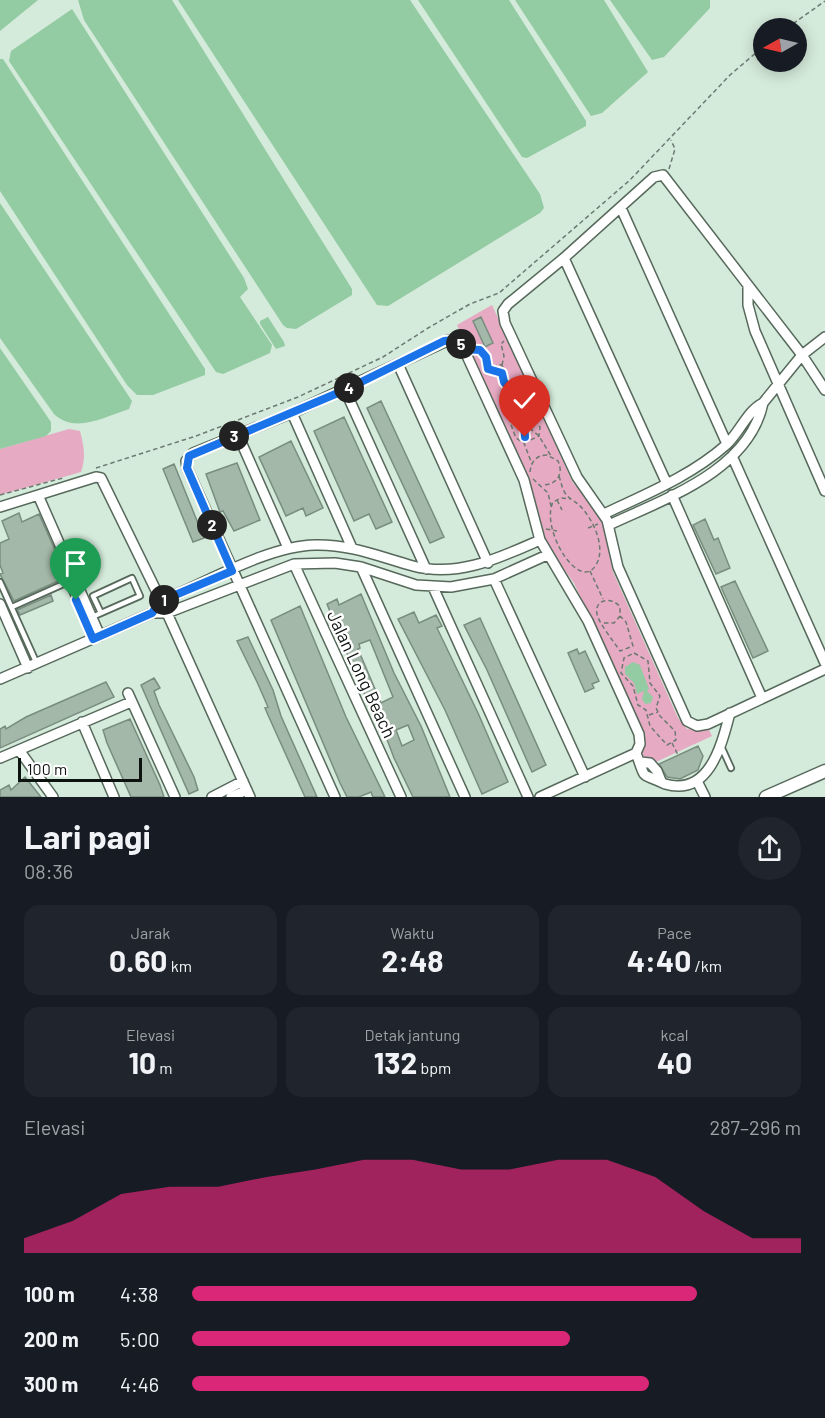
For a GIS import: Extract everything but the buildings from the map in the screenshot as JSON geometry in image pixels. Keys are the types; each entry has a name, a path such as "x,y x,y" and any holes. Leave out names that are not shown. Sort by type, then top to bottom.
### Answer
{"street":[{"path":"825,390 802,355 666,176 654,177 505,308 503,318 577,477 604,514 609,525 618,567 683,716 691,724 697,726 708,724 825,669"},
{"path":"621,208 727,444"},
{"path":"564,258 668,484"},
{"path":"748,286 751,321 825,491"},
{"path":"609,525 706,476 732,456 754,427 763,403 802,355 825,337"},
{"path":"335,797 238,585 186,461 193,453 345,390 444,341 454,340 464,349 524,480 540,540 588,621 634,723 640,738 638,758 641,772 645,776 689,792 708,775 721,746 730,712"},
{"path":"398,364 488,563"},
{"path":"345,390 426,569"},
{"path":"604,514 668,484 700,464 727,444 754,408 763,403"},
{"path":"292,413 352,548"},
{"path":"237,435 288,548"},
{"path":"732,456 825,663"},
{"path":"0,507 96,477 101,478 167,613 246,789"},
{"path":"38,495 96,615 97,637"},
{"path":"672,495 762,698"},
{"path":"152,613 161,601 288,548 313,545 352,548 426,569 449,570 488,563 540,540"},
{"path":"0,679 152,613 167,613 294,564 336,563 361,567 416,585 451,587 494,579 547,555"},
{"name":"Jalan Long Beach","path":"294,564 401,797"},
{"path":"361,567 465,797"},
{"path":"494,579 585,777"},
{"path":"433,587 528,797"},
{"path":"0,604 33,666"},
{"path":"0,758 82,722 129,698 175,797"},
{"path":"82,722 114,797"},
{"path":"19,750 53,797"},
{"path":"540,797 585,777 638,758"},
{"path":"766,797 825,771"},
{"path":"698,783 705,797"},
{"path":"212,797 246,789"},
{"path":"231,797 246,789"}],"lane":[{"path":"132,578 140,596 96,615 93,596 132,578"},
{"path":"0,582 12,607 33,666"},
{"path":"12,607 68,582 97,637"},
{"path":"721,746 731,768"}],"path":[{"path":"801,18 825,1"},
{"path":"92,469 196,436 298,397 383,357 445,318 499,293 571,233 670,139 730,75 753,55"},
{"path":"666,176 674,156 670,139"},
{"path":"511,336 501,344 504,356 502,373 524,422 539,435 551,456 560,464 563,489 585,512 594,526 598,555 595,566 590,570 575,567 562,554 551,530 551,507 542,485 532,476 532,464 525,442 524,422"},
{"path":"464,349 480,350 486,357 488,369 502,373"},
{"path":"495,370 496,366 502,365"},
{"path":"513,399 526,403 529,415 539,423 539,435"},
{"path":"513,399 508,403 507,412 513,423 516,438 525,442"},
{"path":"525,442 539,435"},
{"path":"532,464 542,455 551,456"},
{"path":"542,485 550,484 560,476"},
{"path":"0,495 64,477"},
{"path":"557,499 571,499"},
{"path":"551,507 557,499"},
{"path":"557,499 562,510"},
{"path":"588,528 594,526"},
{"path":"590,570 604,600"},
{"path":"604,600 618,603 620,616 626,622 633,646 620,651 608,635 597,613 598,606 604,600"},
{"path":"604,623 614,623 620,616"},
{"path":"625,648 629,655"},
{"path":"640,654 648,661 650,683 660,696 656,708 675,731 676,740 667,745 660,740 650,726 646,710 638,705 633,686 621,673 622,663 629,655 640,654"},
{"path":"648,716 658,712"},
{"path":"672,742 678,755"}],"shaded area":[{"path":"0,0 38,0 0,31"},
{"path":"78,0 172,0 352,289 352,295 296,329 283,325 84,20"},
{"path":"178,0 410,0 540,194 544,208 540,213 388,306 377,305"},
{"path":"418,0 509,0 586,121 586,126 527,158 522,157"},
{"path":"515,0 604,0 648,72 602,113 591,116"},
{"path":"610,0 710,0 710,8 664,57 652,60"},
{"path":"72,9 244,278 248,289 240,297 272,345 270,353 223,374 216,372 9,61 11,51"},
{"path":"0,59 3,59 205,369 205,375 153,395 137,395 127,385 0,191"},
{"path":"0,203 132,401 129,409 90,422 71,423 62,420 54,414 0,338"},
{"path":"492,305 573,483 588,499 604,527 613,572 678,718 687,729 708,728 712,736 656,762 641,755 645,746 642,731 574,583 548,548 531,485 457,325"},
{"path":"268,317 285,346 276,349 260,324 260,321"},
{"path":"0,348 51,422 51,431 46,436 0,449"},
{"path":"69,429 80,431 84,452 81,472 0,495 0,449"},
{"path":"633,662 640,665 649,689 647,691 653,697 651,703 645,704 642,699 644,691 637,694 634,683 625,674 625,667"}],"route":[{"path":"76,600 93,639 152,613 161,601 232,571 187,468 186,461 189,456 345,390 444,341 454,340 464,349 480,350 486,357 488,369 502,373 504,382 511,390 516,409 524,422 525,437"}]}
